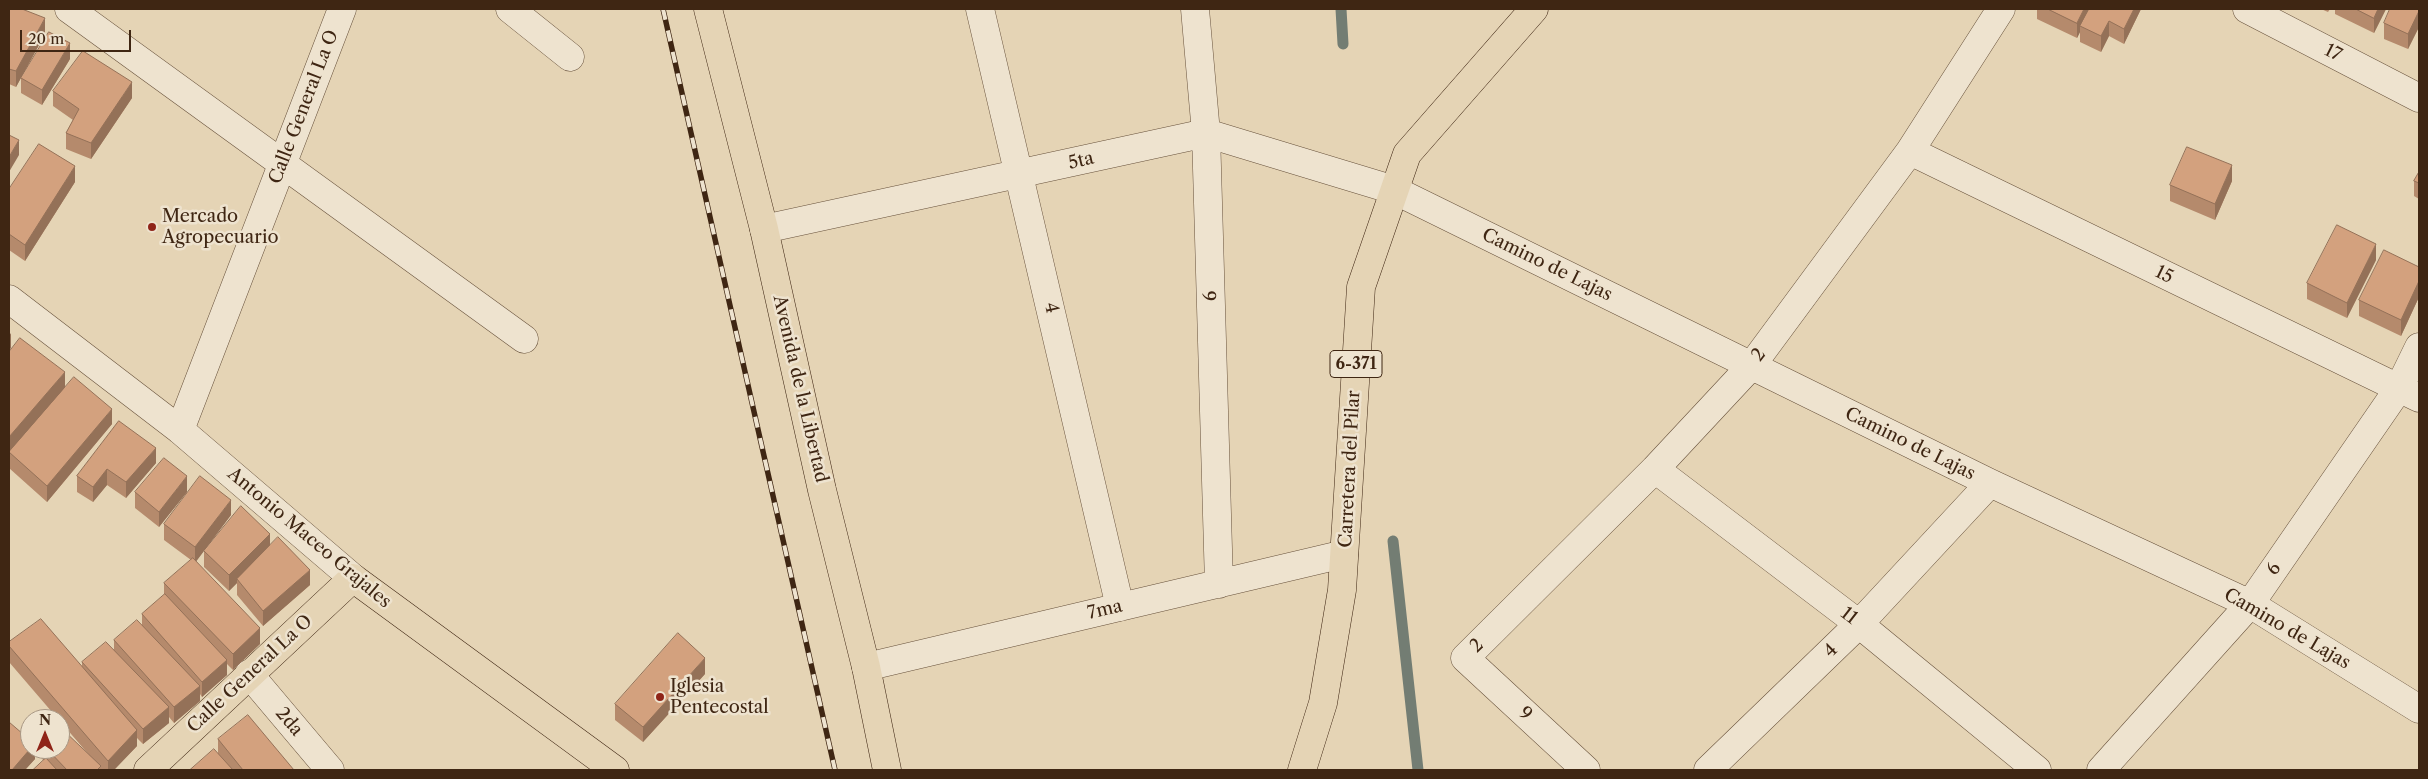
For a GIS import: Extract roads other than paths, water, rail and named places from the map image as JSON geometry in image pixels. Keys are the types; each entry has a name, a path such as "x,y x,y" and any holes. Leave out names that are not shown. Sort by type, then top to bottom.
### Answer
{"main road":[{"name":"Avenida de la Libertad","path":"708,9 764,229 822,490 866,667 887,770"},
{"name":"Carretera del Pilar","path":"1302,770 1323,702 1342,590 1361,287 1406,154 1534,9"},
{"name":"Calle General La O","path":"148,770 353,578"},
{"name":"Antonio Maceo Grajales","path":"353,578 614,770"}],"street":[{"path":"69,9 524,339"},
{"name":"Calle General La O","path":"180,430 342,9"},
{"path":"510,9 570,57"},
{"name":"4","path":"980,9 1120,607"},
{"name":"6","path":"1195,9 1206,133 1219,584"},
{"name":"2","path":"1465,658 1656,469 1752,365 1910,151 2001,9"},
{"name":"17","path":"2247,9 2419,98"},
{"name":"5ta","path":"764,229 1206,133 1394,190"},
{"name":"15","path":"1910,151 2409,393"},
{"name":"Camino de Lajas","path":"1394,190 1990,483 2250,604 2419,709"},
{"name":"Antonio Maceo Grajales","path":"9,299 180,430 353,578"},
{"name":"6","path":"2101,770 2250,604 2409,393 2419,347"},
{"name":"11","path":"1656,469 1859,624 2037,770"},
{"name":"4","path":"1708,770 1859,624 1990,483"},
{"name":"7ma","path":"866,667 1344,554"},
{"name":"9","path":"1465,658 1586,770"},
{"name":"2da","path":"249,674 330,770"}],"waterway":[{"path":"1341,9 1343,44"},
{"path":"1393,541 1418,770"}],"railway":[{"path":"663,9 835,770"}],"place":[{"name":"Mercado Agropecuario","path":"152,227"},
{"name":"Iglesia Pentecostal","path":"660,697"}]}
